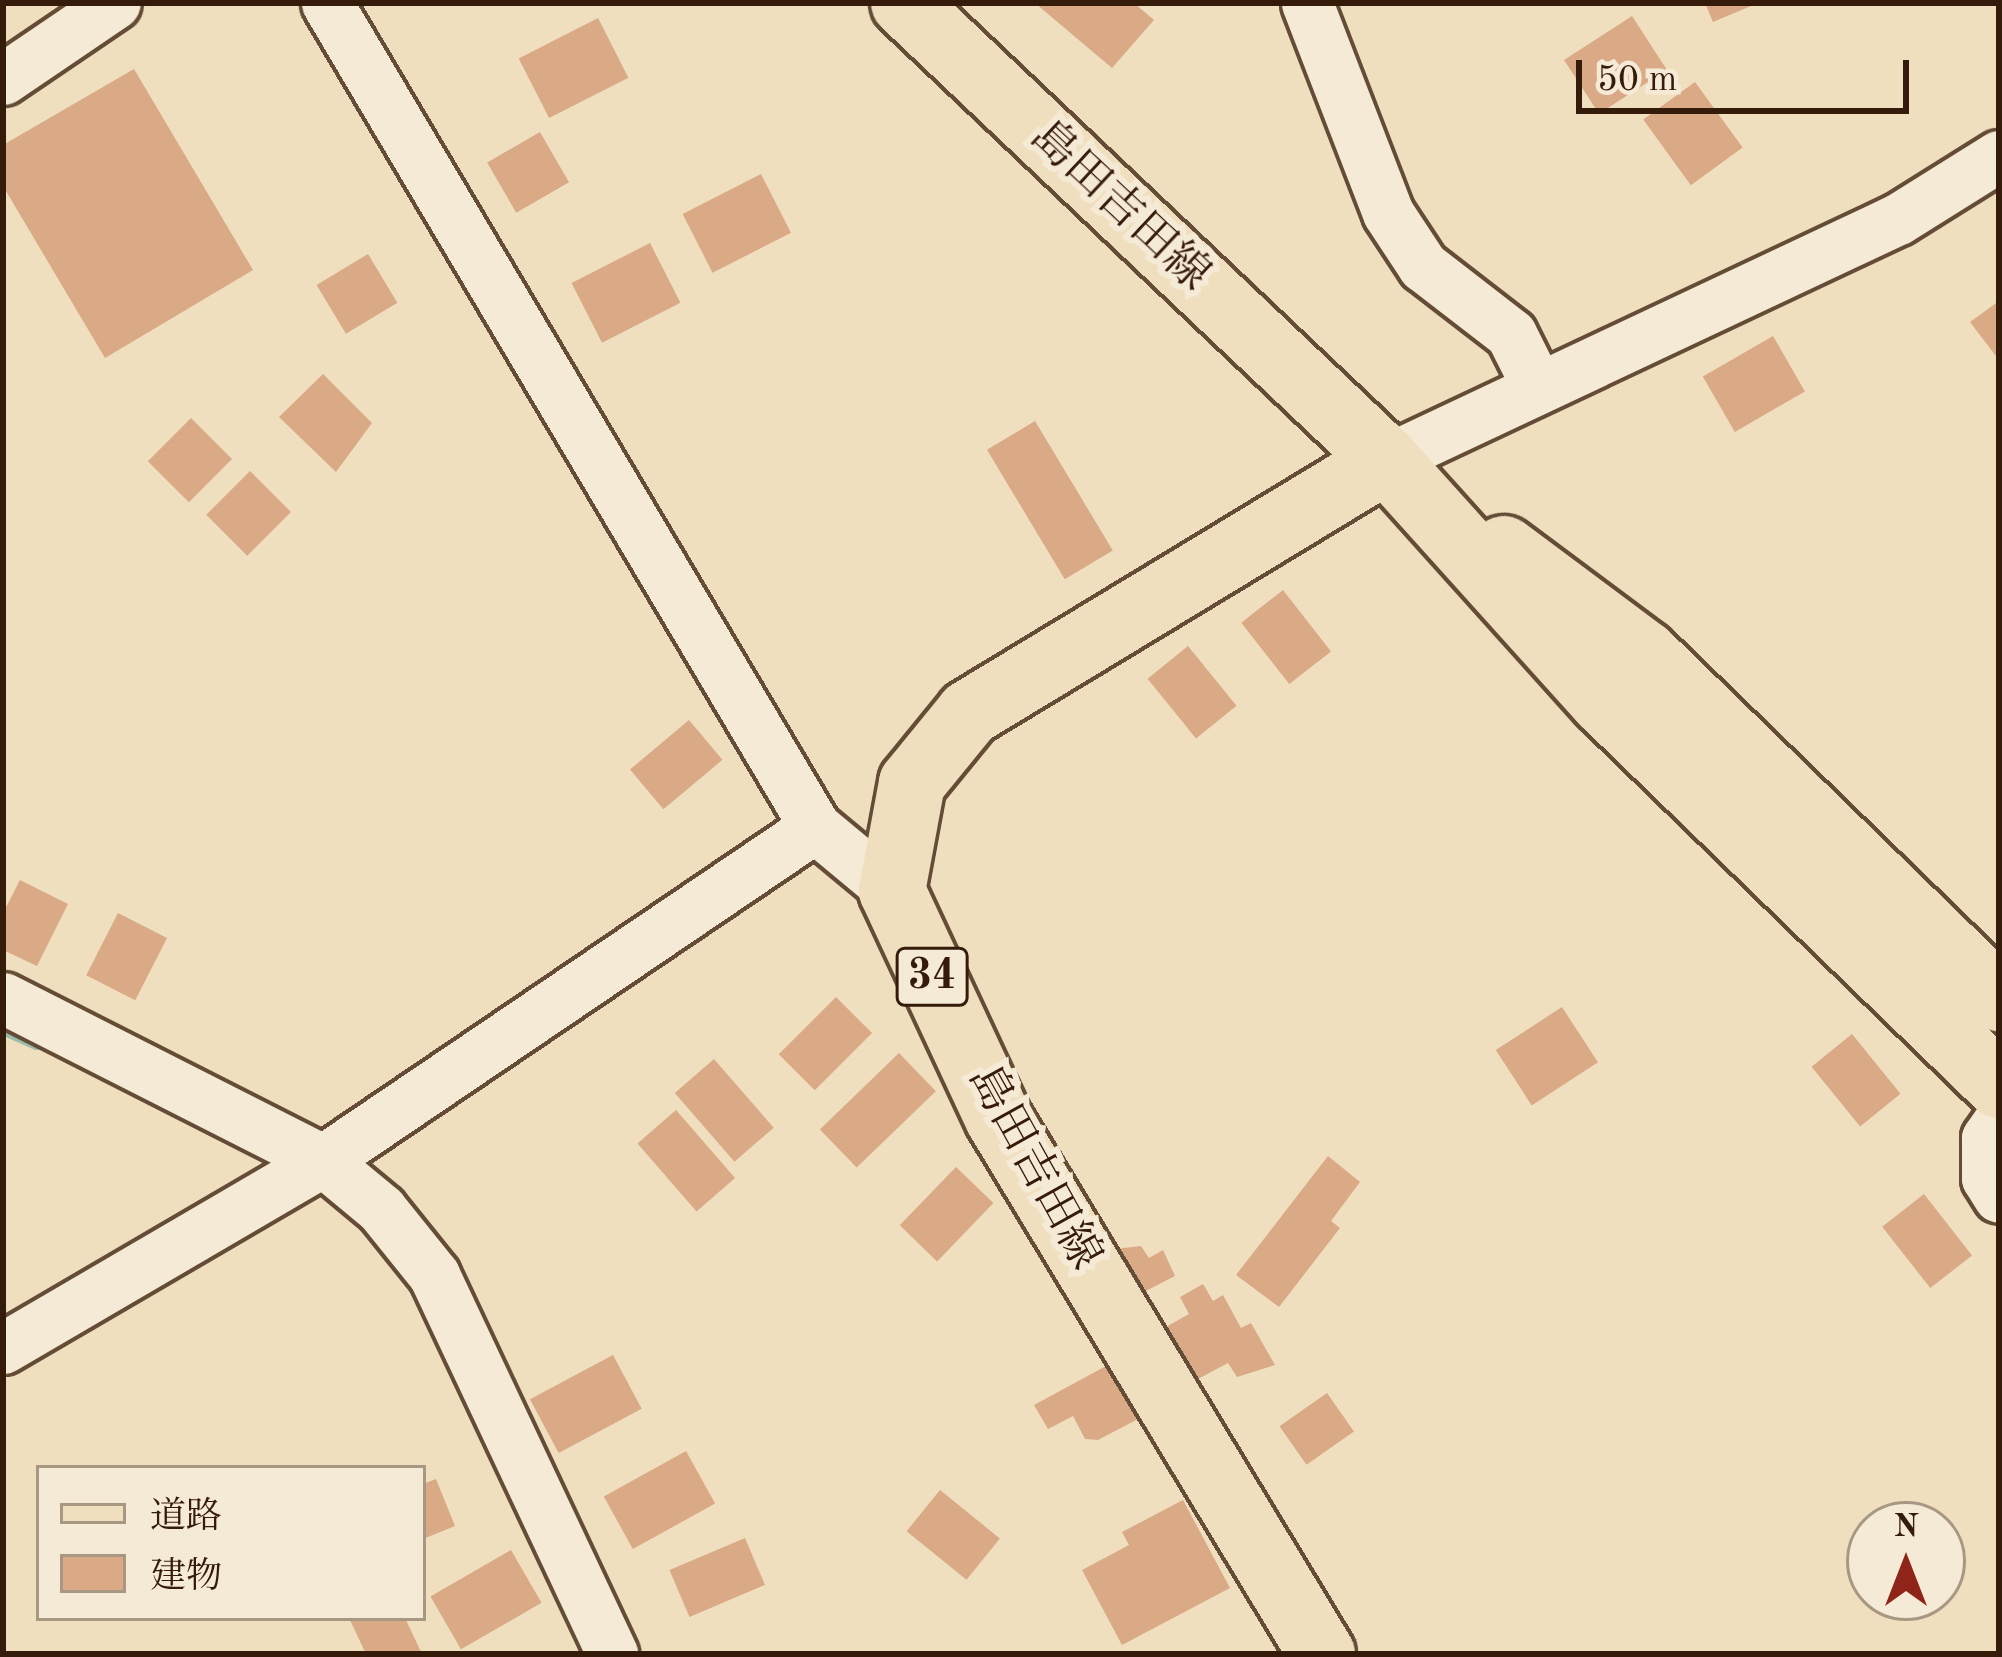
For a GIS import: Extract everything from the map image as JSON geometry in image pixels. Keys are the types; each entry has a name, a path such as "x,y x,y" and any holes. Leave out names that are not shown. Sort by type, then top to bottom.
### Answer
{"main road":[{"name":"島田吉田線","path":"904,3 1386,460 1603,701 1999,1085"},
{"name":"島田吉田線","path":"1386,460 1645,654 1999,998"},
{"name":"34","path":"892,891 912,784 968,713 1386,460"},
{"name":"島田吉田線","path":"892,891 998,1118 1322,1654"}],"street":[{"path":"3,80 116,3"},
{"path":"327,3 814,827 892,891"},
{"path":"1307,3 1388,213 1423,266 1511,334 1536,384"},
{"path":"1386,460 1536,384 1898,219 1999,157"},
{"path":"3,1348 307,1169 814,827"},
{"path":"3,998 381,1209 434,1275 613,1653"},
{"path":"1999,1121 1987,1138 1987,1178 1999,1197"}],"building":[{"path":"1035,3 1134,3 1154,20 1112,68"},
{"path":"1705,3 1758,3 1713,22"},
{"path":"1632,16 1667,70 1599,114 1564,60"},
{"path":"598,18 628,78 549,118 519,58"},
{"path":"134,69 253,270 105,358 3,186 3,145"},
{"path":"1695,82 1743,148 1691,185 1643,120"},
{"path":"540,132 569,182 516,213 487,163"},
{"path":"761,174 791,233 713,273 683,214"},
{"path":"650,243 680,303 602,343 572,283"},
{"path":"368,254 397,303 346,334 317,285"},
{"path":"1999,301 1999,360 1970,322"},
{"path":"1773,336 1805,391 1735,432 1703,376"},
{"path":"323,374 372,423 336,472 279,417"},
{"path":"191,418 232,459 189,502 148,461"},
{"path":"1035,421 1113,550 1065,579 987,450"},
{"path":"250,471 291,512 247,556 206,515"},
{"path":"1283,590 1331,651 1289,684 1241,623"},
{"path":"1188,646 1236,706 1196,739 1148,679"},
{"path":"689,720 722,760 663,809 630,769"},
{"path":"20,880 68,904 37,966 3,950 3,913"},
{"path":"118,913 167,938 135,1000 86,975"},
{"path":"836,997 872,1033 815,1090 779,1054"},
{"path":"1562,1007 1598,1062 1532,1105 1496,1050"},
{"path":"1852,1034 1900,1094 1860,1127 1812,1067"},
{"path":"899,1053 936,1091 857,1168 820,1129"},
{"path":"714,1059 774,1128 734,1162 675,1093"},
{"path":"676,1110 735,1178 697,1211 638,1143"},
{"path":"1328,1156 1360,1182 1331,1221 1340,1228 1279,1307 1236,1275"},
{"path":"956,1167 993,1203 937,1261 900,1225"},
{"path":"1924,1194 1972,1255 1930,1288 1882,1227"},
{"path":"1141,1246 1149,1258 1163,1250 1175,1276 1138,1295 1115,1249"},
{"path":"1203,1284 1213,1301 1223,1295 1241,1328 1251,1323 1275,1365 1237,1377 1228,1363 1196,1380 1166,1327 1189,1314 1180,1297"},
{"path":"613,1355 642,1409 559,1453 530,1399"},
{"path":"1108,1365 1138,1419 1098,1440 1085,1439 1073,1416 1048,1429 1034,1405"},
{"path":"1327,1393 1354,1432 1306,1465 1279,1426"},
{"path":"686,1451 715,1503 633,1549 604,1497"},
{"path":"436,1479 455,1526 426,1538 426,1483"},
{"path":"940,1490 1000,1538 966,1580 907,1531"},
{"path":"1183,1500 1230,1588 1122,1645 1082,1570 1129,1545 1122,1532"},
{"path":"745,1538 765,1585 689,1617 670,1570"},
{"path":"511,1550 542,1603 461,1649 430,1596"},
{"path":"350,1621 406,1621 422,1654 366,1654"}],"waterway":[{"path":"3,1028 37,1043"}]}
